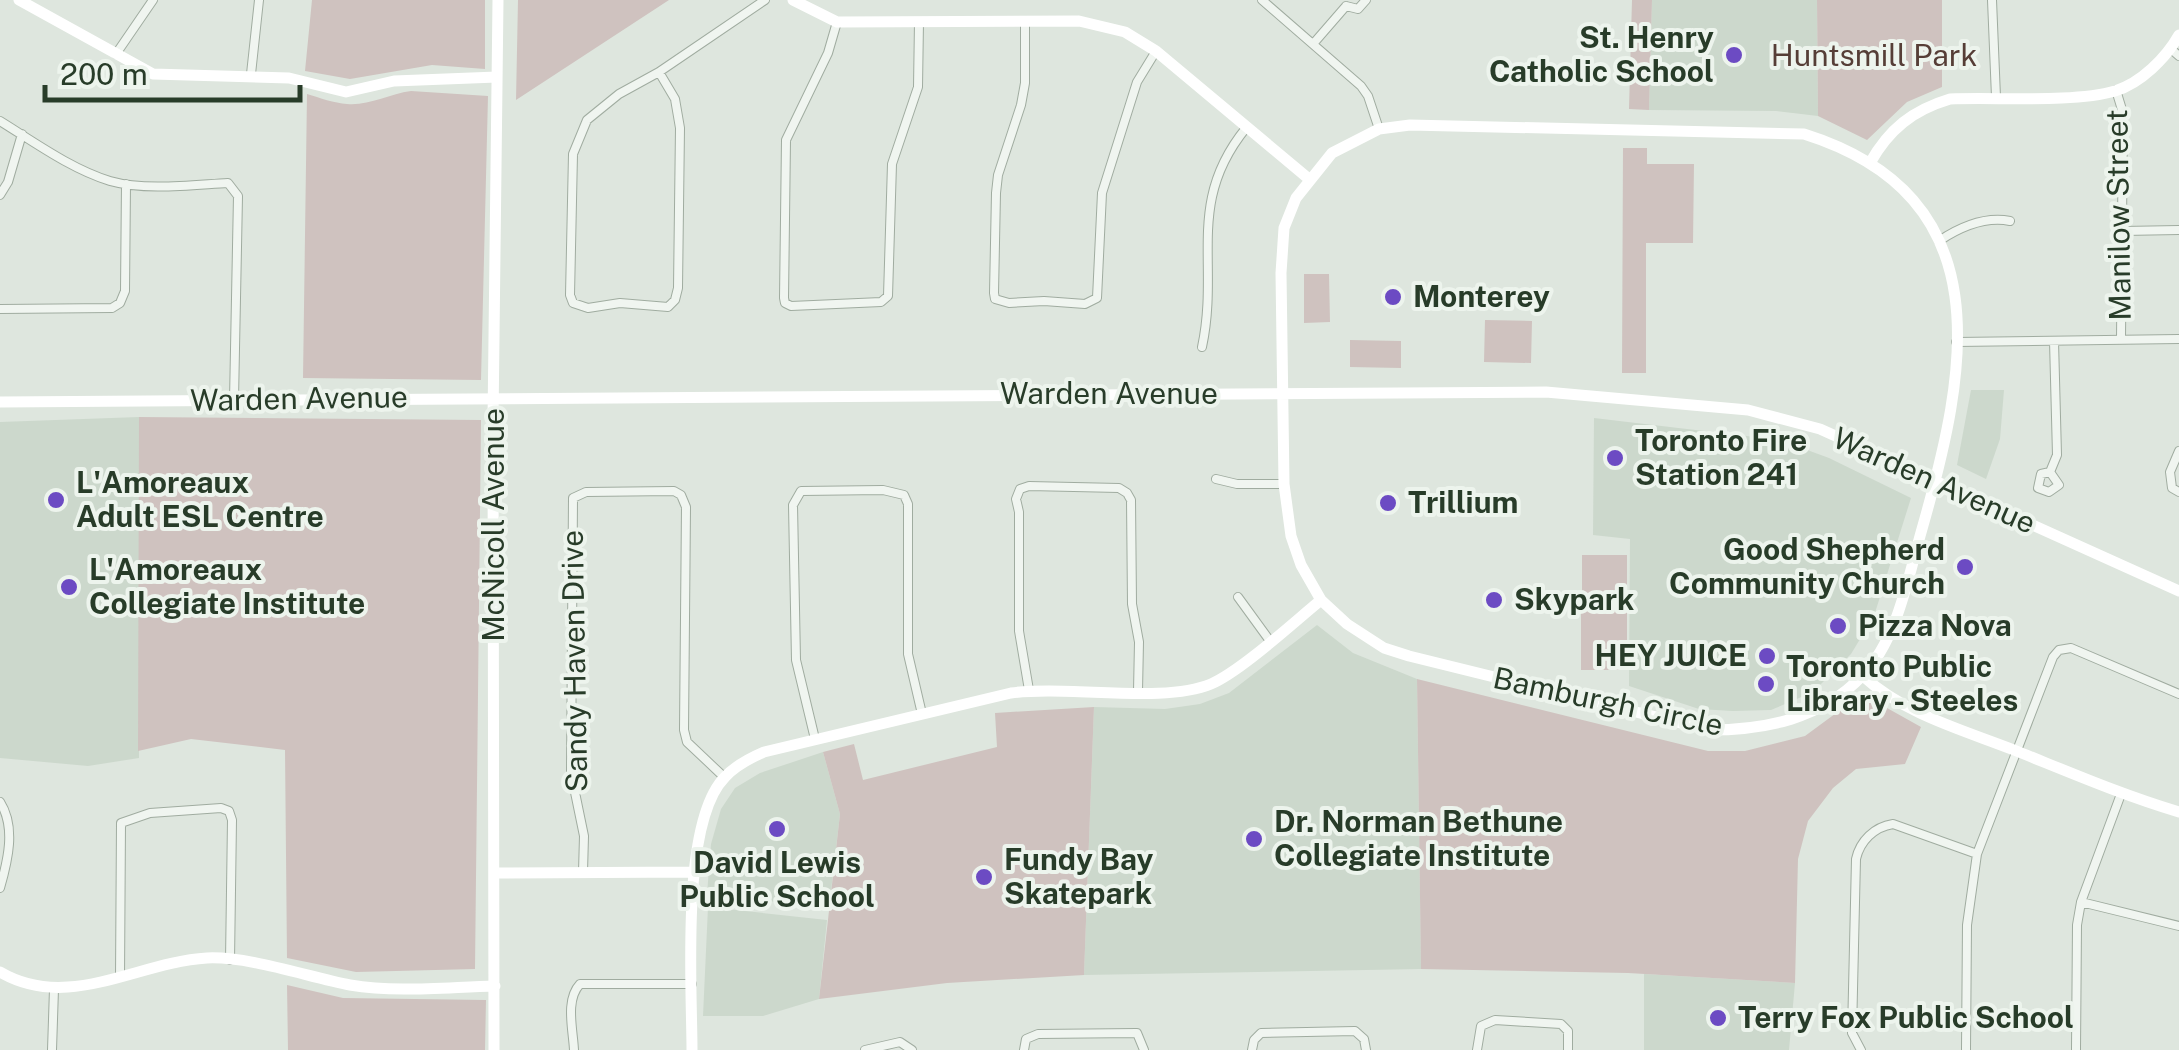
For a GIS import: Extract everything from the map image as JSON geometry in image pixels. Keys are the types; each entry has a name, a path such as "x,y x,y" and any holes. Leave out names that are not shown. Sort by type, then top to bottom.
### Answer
{"street":[{"path":"18,0 153,74 251,74 290,78 346,92 394,81 497,78"},
{"path":"116,54 153,0"},
{"path":"251,74 259,0"},
{"name":"McNicoll Avenue","path":"494,1050 493,398 498,0"},
{"path":"660,72 675,99 680,128 676,300 668,307 620,303 582,307 573,303 570,295 574,148 587,120 765,0"},
{"path":"793,0 806,10 837,22 1079,21 1109,26 1156,50 1308,179"},
{"path":"1262,0 1364,90 1380,129"},
{"path":"1313,44 1344,3 1358,9 1366,0"},
{"path":"1992,0 1996,97"},
{"path":"1025,21 1025,83 996,193 994,293 995,299 1009,304 1085,304 1097,298 1102,192 1136,82 1156,50"},
{"path":"837,22 828,53 786,140 784,298 791,306 881,302 888,296 892,164 918,87 919,22"},
{"path":"1870,163 1889,133 1915,112 1950,99 2080,95 2116,90 2175,52 2179,36"},
{"name":"Manilow Street","path":"2116,90 2123,113 2121,340"},
{"path":"0,120 82,170 126,184 228,182 238,196 234,400"},
{"name":"Bamburgh Circle","path":"1410,125 1783,131 1828,142 1870,163 1910,196 1938,241 1953,284 1957,377 1935,481 1889,634 1863,676 1818,710 1748,730 1709,730 1408,656 1360,634 1322,600 1291,536 1284,484 1282,244 1293,204 1308,179 1332,153 1380,129 1410,125"},
{"path":"1202,347 1208,317 1208,211 1222,162 1246,128"},
{"path":"0,195 8,182 22,134"},
{"path":"0,308 112,308 120,303 126,291 126,184"},
{"path":"1938,241 1991,218 2010,220"},
{"path":"2123,231 2179,230"},
{"path":"1956,342 2179,339"},
{"path":"2050,472 2058,443 2054,341"},
{"name":"Warden Avenue","path":"0,402 1546,392 1748,410 1820,429 2179,590"},
{"path":"2179,451 2169,479 2172,488 2179,492"},
{"path":"1216,479 1237,484 1284,484"},
{"path":"1029,690 1019,631 1016,499 1020,489 1030,486 1119,488 1127,492 1131,500 1132,604 1139,642 1138,691"},
{"path":"815,739 795,645 793,506 801,491 883,490 904,495 908,504 908,654 922,714"},
{"name":"Sandy Haven Drive","path":"583,872 584,836 571,772 573,498 586,492 674,491 681,495 686,508 684,730 687,742 724,777"},
{"path":"1238,597 1270,641"},
{"path":"692,1050 696,872 703,819 724,777 764,752 1029,690 1184,691 1211,684 1322,600"},
{"path":"1966,1050 1967,925 1978,854 2053,657 2062,648 2075,650 2179,694"},
{"path":"1863,676 1909,707 2121,794 2179,812"},
{"path":"2076,1050 2077,925 2081,902 2121,794"},
{"path":"0,802 9,822 8,860 0,888"},
{"path":"120,977 122,824 150,813 221,808 229,812 230,960"},
{"path":"1861,1050 1852,1033 1856,859 1862,844 1879,828 1893,824 1978,854"},
{"path":"494,873 696,872"},
{"path":"2081,902 2179,926"},
{"path":"0,972 54,989 80,987 190,960 230,960 354,986 495,986"},
{"path":"574,1050 571,1002 580,984 692,984"},
{"path":"52,1050 54,989"},
{"path":"1477,1050 1480,1026 1495,1020 1561,1024 1570,1037 1568,1050"},
{"path":"1252,1050 1254,1040 1261,1034 1355,1032 1364,1039 1366,1050"},
{"path":"1024,1050 1026,1040 1038,1034 1137,1033 1144,1050"},
{"path":"865,1050 900,1042 912,1050"}],"shaded area":[{"name":"St. Henry Catholic School","path":"1652,0 1817,0 1818,116 1776,111 1649,110"},
{"path":"1971,390 2004,390 2000,439 1986,479 1957,465"},
{"name":"L'Amoreaux Collegiate Institute","path":"139,417 139,758 88,766 0,758 0,422"},
{"path":"1594,418 1780,440 1829,458 1911,498 1874,616 1851,654 1813,692 1771,710 1733,711 1699,709 1629,686 1630,539 1593,535"},
{"name":"Dr. Norman Bethune Collegiate Institute","path":"1317,625 1353,653 1417,679 1421,969 1084,975 1094,707 1165,709 1200,704 1229,693"},
{"name":"David Lewis Public School","path":"823,752 840,814 829,908 707,894 711,844 721,809 735,788 760,773"},
{"path":"708,907 827,920 819,999 763,1016 703,1016"},
{"name":"Terry Fox Public School","path":"1644,974 1795,983 1789,1050 1644,1050"}],"green space":[{"path":"312,0 485,0 485,69 432,65 350,79 305,71"},
{"path":"518,0 669,0 516,100"},
{"path":"1632,0 1652,0 1649,110 1629,109"},
{"name":"Huntsmill Park","path":"1817,0 1942,0 1942,87 1907,102 1867,140 1818,116"},
{"path":"411,91 488,96 481,380 303,378 307,94 355,104"},
{"path":"1623,148 1647,148 1647,164 1694,164 1693,243 1646,243 1646,373 1622,373"},
{"path":"1304,274 1329,274 1330,322 1304,323"},
{"path":"1485,320 1532,321 1531,363 1484,362"},
{"path":"1350,340 1401,341 1401,368 1350,367"},
{"path":"139,417 481,420 475,969 356,972 287,958 285,750 191,739 138,751"},
{"path":"1582,555 1627,555 1627,596 1582,596"},
{"path":"1581,609 1627,610 1627,670 1581,670"},
{"path":"1417,679 1708,751 1745,751 1805,736 1862,694 1921,727 1905,764 1856,769 1833,788 1808,821 1798,859 1795,983 1628,973 1421,969"},
{"path":"1094,707 1084,975 947,983 819,999 840,814 823,752 854,744 863,780 997,747 995,713"},
{"path":"287,985 343,998 486,1000 485,1050 288,1050"}],"place":[{"name":"St. Henry Catholic School","path":"1734,55"},
{"name":"Monterey","path":"1393,297"},
{"name":"Toronto Fire Station 241","path":"1615,458"},
{"name":"L'Amoreaux Adult ESL Centre","path":"56,500"},
{"name":"Trillium","path":"1388,503"},
{"name":"Good Shepherd Community Church","path":"1965,567"},
{"name":"L'Amoreaux Collegiate Institute","path":"69,587"},
{"name":"Skypark","path":"1494,600"},
{"name":"Pizza Nova","path":"1838,626"},
{"name":"HEY JUICE","path":"1767,656"},
{"name":"Toronto Public Library - Steeles","path":"1766,684"},
{"name":"David Lewis Public School","path":"777,829"},
{"name":"Dr. Norman Bethune Collegiate Institute","path":"1254,839"},
{"name":"Fundy Bay Skatepark","path":"984,877"},
{"name":"Terry Fox Public School","path":"1718,1018"}]}
